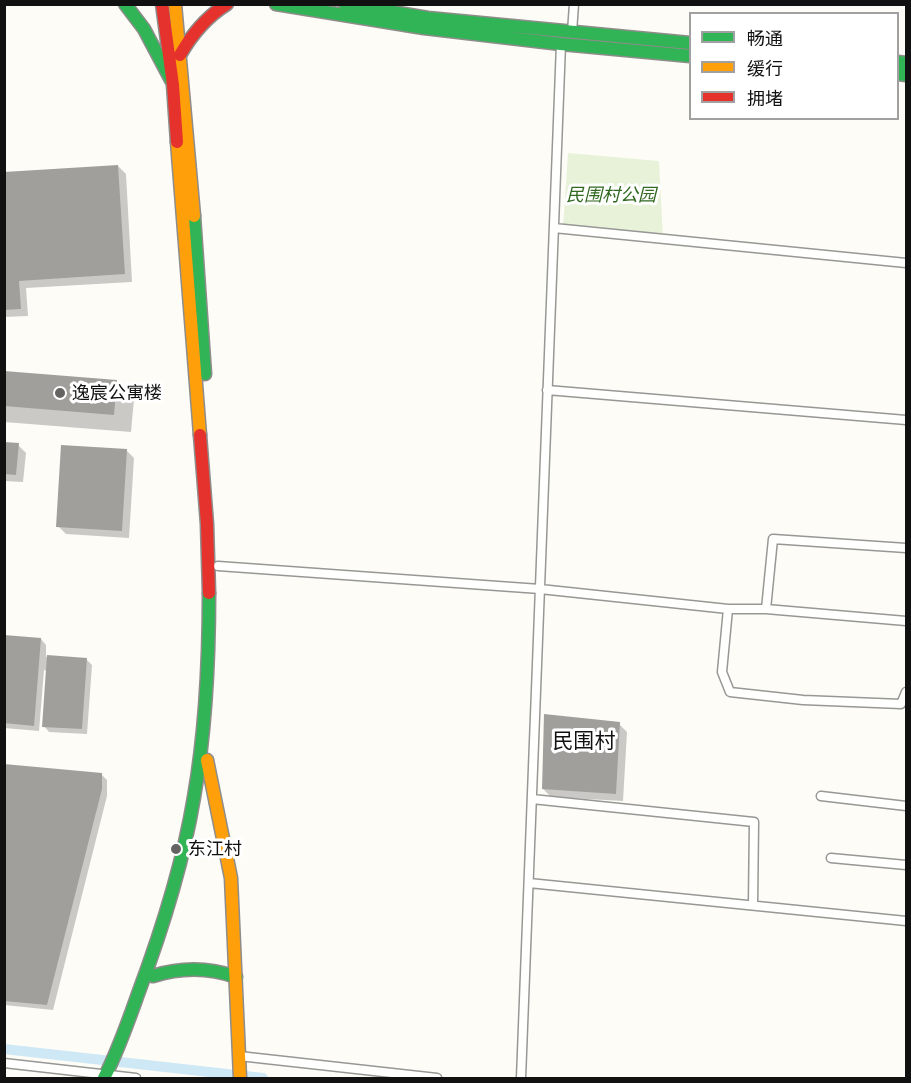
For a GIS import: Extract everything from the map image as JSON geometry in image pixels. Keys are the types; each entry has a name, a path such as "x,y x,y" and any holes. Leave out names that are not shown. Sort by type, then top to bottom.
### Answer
{"main road":[{"path":"125,4 144,29 173,86"},
{"path":"121,1049 150,963 185,842 200,762 208,675 207,524 173,86 162,4"},
{"path":"111,1074 153,976 171,920 207,760 214,697 218,566 197,255 175,4"},
{"path":"180,55 200,24 226,4"},
{"path":"276,4 424,28 689,56"},
{"path":"345,4 428,18 689,43"},
{"path":"207,760 231,878 240,1078"},
{"path":"153,976 172,970 191,968 214,970 236,977"}],"street":[{"path":"572,32 574,4"},
{"path":"521,1078 561,44"},
{"path":"554,228 906,264"},
{"path":"547,390 906,420"},
{"path":"766,609 773,539 906,548"},
{"path":"218,566 540,589 728,609 766,609 906,621"},
{"path":"728,609 722,672 730,692 803,700 902,704 906,692"},
{"path":"821,796 906,806"},
{"path":"532,799 754,822 753,905"},
{"path":"831,858 906,865"},
{"path":"529,883 906,921"},
{"path":"240,1061 437,1078"},
{"path":"4,1063 136,1078"}],"green space":[{"name":"民围村公园","path":"568,153 659,161 663,239 563,229"}],"building":[{"path":"118,165 125,274 19,281 21,309 4,310 4,172"},
{"name":"逸宸公寓楼","path":"4,371 117,380 114,415 4,406"},
{"path":"4,442 19,443 16,475 4,474"},
{"path":"61,445 127,449 122,531 56,527"},
{"path":"4,635 41,638 34,726 4,723"},
{"path":"47,655 87,658 82,729 42,727"},
{"path":"544,714 620,722 616,794 542,789"},
{"path":"4,764 102,773 102,789 47,1005 4,1001"}],"waterway":[{"path":"4,1049 263,1078"}],"traffic: fast":[{"path":"125,4 144,29 171,80"},
{"path":"276,4 424,28 689,56"},
{"path":"345,4 428,18 689,43"},
{"path":"899,62 906,63"},
{"path":"899,74 906,75"},
{"path":"194,216 205,374"},
{"path":"104,1078 155,946 178,872 189,822 204,720 209,593"},
{"path":"153,976 195,969 215,971 236,977"}],"traffic: slow":[{"path":"175,4 194,216"},
{"path":"177,142 200,435"},
{"path":"207,760 231,878 240,1078"}],"traffic: jam":[{"path":"162,4 173,85 177,142"},
{"path":"180,55 200,26 227,4"},
{"path":"200,435 207,524 209,593"}],"place":[{"name":"逸宸公寓楼","path":"60,393"},
{"name":"东江村","path":"176,849"}],"district":[{"name":"民围村","path":"584,741"}]}
